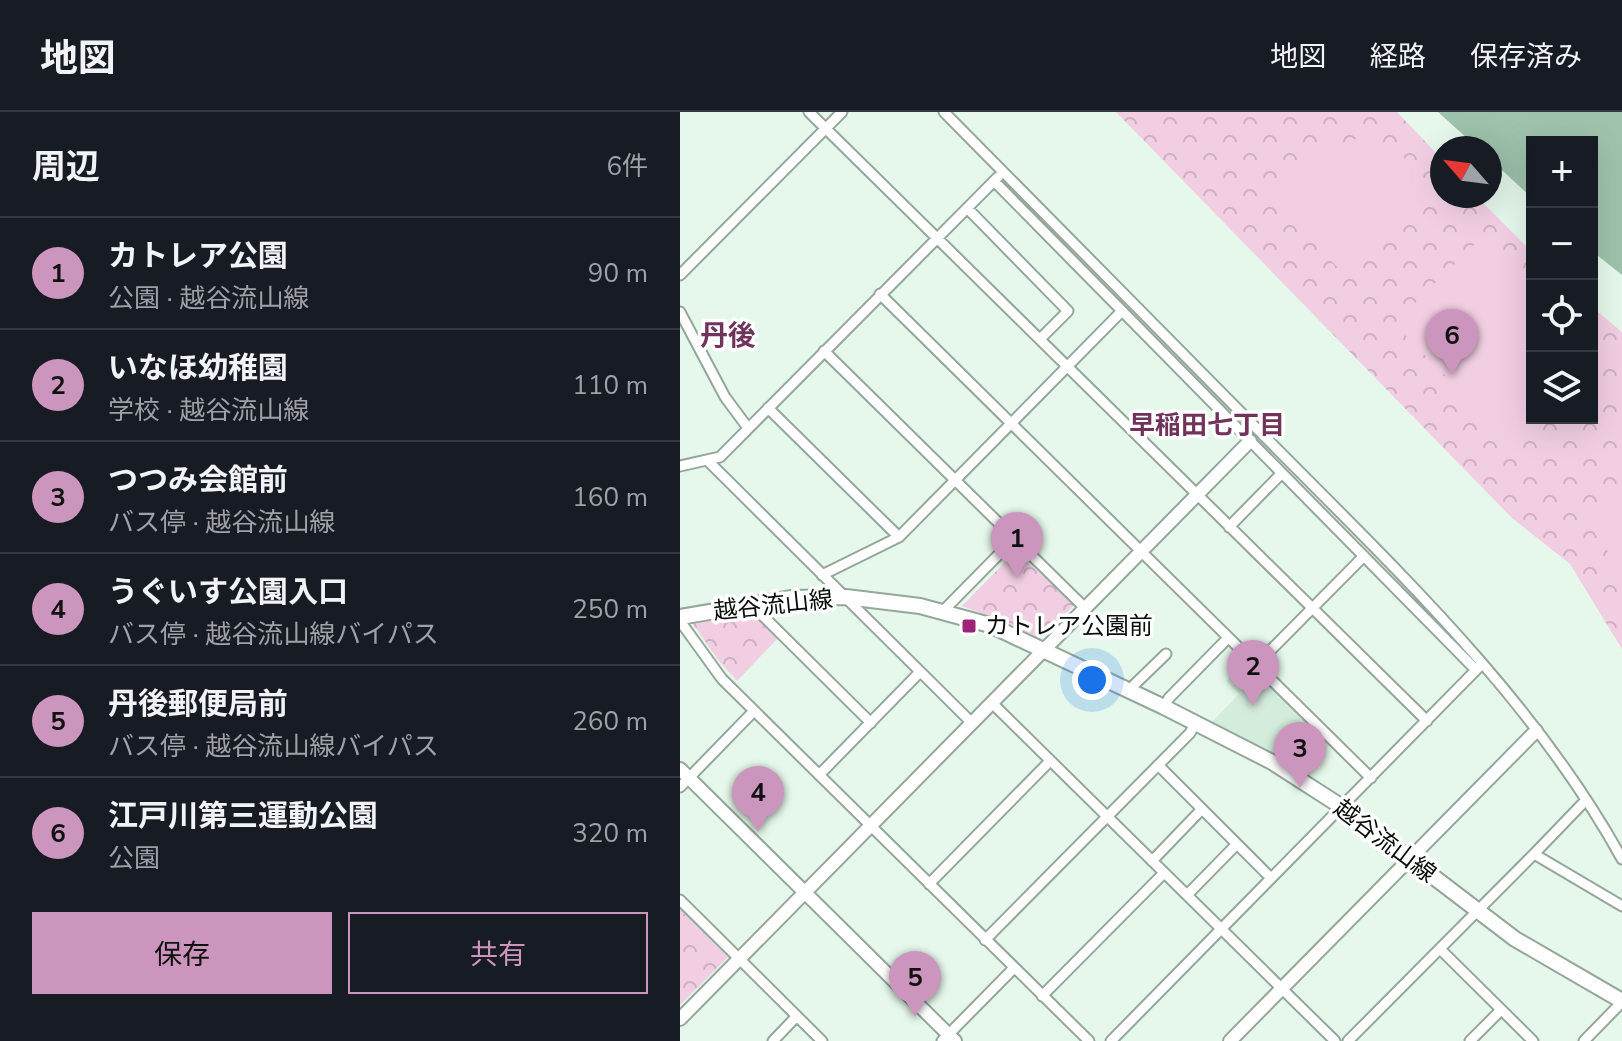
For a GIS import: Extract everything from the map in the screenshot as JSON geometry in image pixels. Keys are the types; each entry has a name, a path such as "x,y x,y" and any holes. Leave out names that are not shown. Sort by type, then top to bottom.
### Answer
{"main road":[{"name":"越谷流山線","path":"680,619 791,598 846,597 943,611 990,625 1196,722 1272,762 1342,807 1515,939 1622,1001"}],"street":[{"path":"809,112 1427,721"},
{"path":"680,275 842,112"},
{"path":"944,112 1449,625 1479,667"},
{"path":"680,466 720,457 1003,172"},
{"path":"994,181 1364,556 1479,667 1536,731 1586,800 1622,859"},
{"path":"967,208 1068,311 1040,339"},
{"path":"880,294 1371,778"},
{"path":"822,575 899,537 1122,311"},
{"path":"680,312 725,397 748,428"},
{"path":"824,351 1085,608"},
{"path":"768,408 899,537"},
{"path":"680,1019 1250,441"},
{"path":"708,461 972,723"},
{"path":"1229,527 1282,473"},
{"path":"943,611 1014,539"},
{"path":"1256,665 1364,556"},
{"path":"756,604 758,611 871,723"},
{"path":"680,619 722,679 1089,1041"},
{"path":"1164,707 1169,698 1228,638"},
{"path":"1131,691 1166,654"},
{"path":"1111,1041 1479,667"},
{"path":"819,775 920,672"},
{"path":"992,703 1335,1041"},
{"path":"754,711 683,778 805,892 948,1039 1014,968"},
{"path":"985,940 1190,733 1196,722"},
{"path":"1230,1041 1536,731"},
{"path":"929,884 1050,761"},
{"path":"1158,765 1271,878"},
{"path":"1348,1041 1586,800"},
{"path":"1152,861 1202,809"},
{"path":"1187,895 1237,844"},
{"path":"1534,854 1622,906"},
{"path":"1042,996 1164,873"},
{"path":"680,901 822,1041"},
{"path":"1440,949 1533,1041"},
{"path":"1584,1041 1622,1001"},
{"path":"1470,1041 1501,1010"},
{"path":"773,1041 797,1016"}],"shaded area":[{"path":"1438,112 1622,112 1622,275 1598,256 1598,136 1526,136 1526,192 1502,170 1502,136 1465,136"},
{"path":"1247,661 1331,744 1303,771 1211,723 1239,694 1226,681"}],"green space":[{"path":"1116,112 1397,112 1430,146 1430,208 1488,208 1526,246 1526,424 1598,424 1598,312 1622,332 1622,649 1570,564 1512,518"},
{"path":"1355,139 1396,150 1430,184 1430,194 1351,272 1340,270 1274,201 1321,155"},
{"path":"1479,240 1526,288 1526,423 1509,440 1394,324"},
{"path":"1622,488 1622,571 1583,517"},
{"path":"1016,551 1074,605 1040,639 1006,622 962,606"},
{"path":"747,612 755,615 778,638 737,681 691,621"},
{"path":"680,909 728,957 680,1005"}],"place":[{"name":"江戸川第三運動公園","path":"1452,375"},
{"name":"カトレア公園","path":"1017,578"},
{"name":"カトレア公園前","path":"969,626"},
{"name":"いなほ幼稚園","path":"1253,706"},
{"name":"つつみ会館前","path":"1300,788"},
{"name":"うぐいす公園入口","path":"758,832"},
{"name":"丹後郵便局前","path":"915,1017"}],"district":[{"name":"丹後","path":"728,336"},
{"name":"早稲田七丁目","path":"1207,425"}]}
